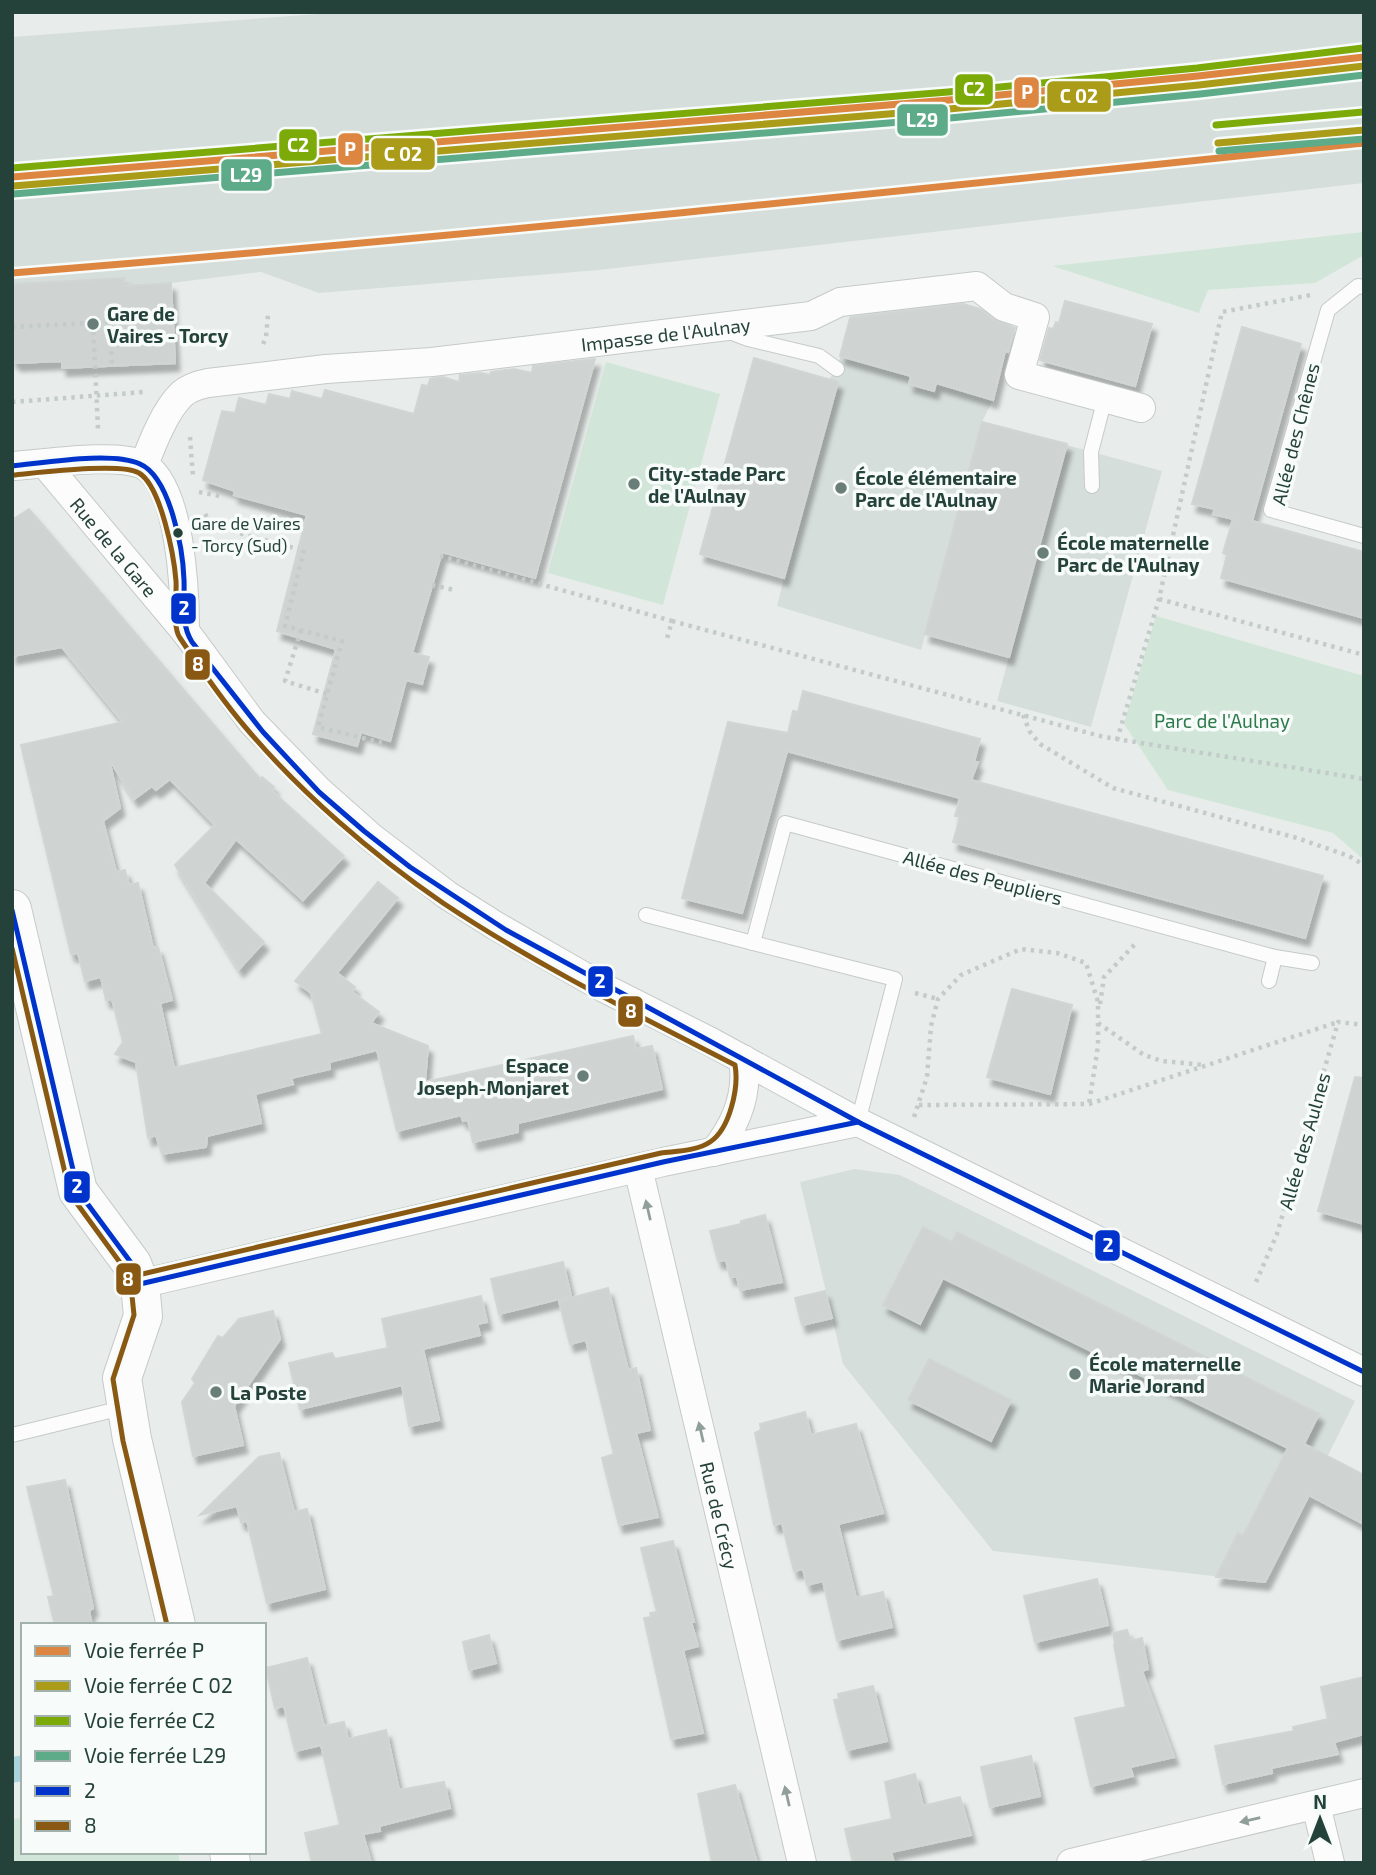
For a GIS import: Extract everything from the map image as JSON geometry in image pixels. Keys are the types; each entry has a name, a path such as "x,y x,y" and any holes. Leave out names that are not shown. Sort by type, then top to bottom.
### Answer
{"main road":[{"path":"12,909 78,1191 132,1264 140,1284 143,1316 122,1378 126,1407 176,1623"}],"street":[{"name":"Impasse de l'Aulnay","path":"144,465 159,429 181,395 201,385 326,369 432,362 811,316 840,302 977,286 1004,307 1035,317 1019,375 1141,408"},
{"path":"12,466 122,460 144,465"},
{"name":"Rue de la Gare","path":"45,464 185,631 252,722 319,791 372,838 447,895 604,988 858,1122 1364,1372"},
{"name":"Rue de la Gare","path":"144,465 163,489 171,510 185,579 185,631"},
{"path":"714,1152 728,1135 741,1104 746,1076 743,1059"},
{"path":"140,1284 638,1168 858,1122"},
{"name":"Rue de Crécy","path":"638,1168 802,1863"},
{"path":"1071,1863 1364,1793"},
{"path":"1316,1805 1330,1863"}],"lane":[{"name":"Allée des Chênes","path":"1361,287 1328,310 1271,510 1364,536"},
{"path":"715,327 748,339 819,356 837,369"},
{"path":"1092,486 1091,452 1105,398"},
{"name":"Allée des Peupliers","path":"753,943 785,822 1275,957"},
{"path":"646,915 895,979 858,1122"},
{"path":"1269,981 1275,957 1312,963"},
{"path":"12,1434 126,1407"}],"path":[{"path":"1117,740 1159,598 1222,312 1361,287"},
{"path":"262,345 266,337 268,314"},
{"path":"12,327 110,322 112,366"},
{"path":"93,323 99,432"},
{"path":"12,402 146,392"},
{"path":"190,436 197,503"},
{"path":"194,491 220,496"},
{"path":"202,511 214,526 301,550 285,625 342,641 318,727 387,744"},
{"path":"440,556 1117,740 1364,779"},
{"path":"432,584 454,590"},
{"path":"1159,598 1364,655"},
{"path":"666,642 672,621"},
{"path":"301,630 285,681 327,694"},
{"path":"1023,715 1030,732 1040,744 1113,788 1297,838 1349,856 1364,865"},
{"path":"1098,1023 1104,977 1137,943 1140,933"},
{"path":"901,1144 919,1105 927,1077 931,1026 938,999 961,975 1021,949 1057,953 1086,963 1098,1002 1098,1046 1089,1104"},
{"path":"919,1105 1089,1104 1338,1022 1364,1025"},
{"name":"Allée des Aulnes","path":"1256,1282 1277,1234 1338,1022"},
{"path":"1098,1023 1144,1055 1162,1061 1208,1066"}],"shaded area":[{"path":"344,12 1364,12 1364,183 599,270 319,293 261,272 124,286 123,278 59,281 12,294 12,37"},
{"name":"École élémentaire Parc de l'Aulnay","path":"932,296 1014,318 993,400 982,422 1162,471 1091,727 997,701 1009,657 925,635 921,650 777,606 784,578 700,554 754,358 829,379 837,369 852,309"},
{"name":"École maternelle Marie Jorand","path":"854,1169 900,1175 1355,1401 1265,1582 993,1551 843,1364 800,1182"}],"green space":[{"path":"1364,232 1364,255 1315,283 1208,290 1199,313 1052,266"},
{"name":"City-stade Parc de l'Aulnay","path":"606,362 720,394 663,605 548,573"},
{"name":"Parc de l'Aulnay","path":"1156,616 1364,676 1364,860 1333,833 1168,790 1124,724"},
{"path":"21,1818 21,1854 178,1854 180,1863 12,1863 12,1820"}],"water":[{"path":"21,1755 21,1781 12,1783 12,1757"}],"building":[{"name":"Gare de Vaires - Torcy","path":"124,278 124,286 171,283 175,363 62,368 62,361 16,363 16,360 12,360 12,284"},
{"path":"1065,301 1152,324 1135,386 1040,360 1049,328 1053,329 1056,322 1059,323"},
{"path":"963,304 980,309 994,320 1015,328 1008,352 1005,351 993,400 936,383 934,391 909,384 911,376 840,356 850,318"},
{"path":"1242,327 1301,344 1252,521 1364,552 1364,618 1221,578 1227,555 1223,553 1233,519 1213,514 1215,509 1192,504"},
{"path":"754,358 838,382 784,578 700,554"},
{"path":"595,359 535,578 442,552 412,653 429,657 422,684 406,680 390,741 361,732 357,746 313,734 336,649 277,631 307,515 234,495 235,491 203,480 222,411 235,413 239,398 266,405 269,394 290,399 292,391 322,399 325,390 414,414 422,385 428,386 430,379 443,377 459,382 460,375 490,375 491,372 514,369 532,373 533,366"},
{"path":"982,422 1067,444 1009,657 925,634"},
{"path":"29,509 260,779 262,777 274,787 272,791 344,856 303,900 236,839 204,883 264,942 239,969 175,865 215,825 170,779 156,790 152,786 134,799 109,759 120,808 103,821 116,872 125,870 129,885 138,883 153,948 158,947 172,1000 160,1003 174,1068 322,1034 311,993 295,981 378,882 398,898 337,973 355,987 352,992 379,1012 371,1023 428,1046 425,1082 633,1036 636,1049 652,1046 662,1089 518,1123 518,1132 473,1142 468,1120 463,1121 461,1115 397,1131 377,1050 329,1062 330,1069 291,1078 293,1084 255,1094 261,1123 207,1136 206,1147 162,1154 156,1135 148,1138 136,1062 115,1054 123,1042 112,999 106,1000 101,977 85,981 78,953 71,954 21,745 123,722 62,647 12,656 12,520"},
{"path":"803,691 980,739 974,762 978,762 971,780 1323,876 1305,938 953,842 960,817 955,816 960,798 787,751 742,913 682,898 728,722 788,733 793,711 798,712"},
{"path":"1012,989 1072,1005 1050,1094 987,1077"},
{"path":"1355,1077 1364,1078 1364,1224 1318,1211"},
{"path":"765,1215 782,1282 740,1290 737,1277 730,1277 726,1260 718,1261 710,1231"},
{"path":"923,1227 952,1242 957,1232 1319,1414 1304,1444 1364,1475 1364,1524 1309,1495 1265,1582 1216,1577 1238,1533 1243,1536 1288,1448 943,1278 920,1324 883,1305"},
{"path":"563,1262 571,1296 499,1314 491,1279"},
{"path":"608,1288 628,1370 636,1368 650,1430 636,1433 658,1517 619,1525 602,1458 614,1454 586,1340 570,1344 559,1301"},
{"path":"825,1291 832,1318 802,1325 795,1298"},
{"path":"481,1296 487,1322 477,1324 480,1335 423,1349 439,1420 409,1426 402,1385 300,1409 289,1363 332,1353 335,1359 388,1348 382,1319"},
{"name":"La Poste","path":"273,1311 280,1339 234,1406 243,1445 193,1456 182,1402 195,1383 192,1379 218,1336 223,1338 239,1319"},
{"path":"929,1359 1011,1400 991,1441 908,1400"},
{"path":"805,1412 811,1435 856,1424 883,1513 838,1524 856,1598 883,1592 892,1627 837,1640 823,1581 807,1585 803,1569 794,1571 782,1523 774,1525 755,1433 761,1430 760,1424"},
{"path":"279,1453 294,1512 307,1509 325,1589 267,1603 247,1521 241,1522 237,1506 200,1515 259,1457"},
{"path":"65,1480 93,1608 89,1611 92,1623 54,1623 48,1597 54,1596 27,1487"},
{"path":"673,1541 698,1646 683,1650 703,1733 671,1739 644,1618 657,1612 641,1548"},
{"path":"1097,1579 1108,1625 1035,1642 1024,1596"},
{"path":"1127,1630 1131,1641 1142,1638 1148,1669 1142,1671 1174,1757 1130,1767 1133,1776 1091,1786 1075,1718 1126,1707 1113,1633"},
{"path":"489,1635 496,1663 469,1670 463,1642"},
{"path":"307,1658 324,1726 344,1722 348,1739 386,1730 399,1790 444,1782 450,1808 379,1826 380,1831 363,1834 371,1863 312,1863 305,1833 340,1825 321,1745 295,1751 284,1706 275,1708 266,1668"},
{"path":"1364,1677 1364,1734 1334,1742 1338,1754 1271,1768 1272,1773 1223,1784 1215,1746 1294,1731 1293,1727 1328,1719 1321,1687"},
{"path":"873,1686 887,1741 847,1750 834,1700 839,1699 838,1694"},
{"path":"1031,1756 1040,1796 990,1807 981,1767"},
{"path":"915,1774 923,1806 960,1797 971,1835 891,1852 894,1863 853,1863 845,1829 892,1819 885,1782"},
{"path":"735,1785 757,1863 712,1863 698,1794"}],"rail line":[{"name":"C2","path":"12,168 948,92 1197,68 1363,48"},
{"name":"P","path":"12,177 949,100 1364,57"},
{"name":"L29","path":"13,194 950,118 1364,75"},
{"name":"C2","path":"1216,125 1363,112"},
{"name":"L29","path":"1219,151 1364,139"},
{"name":"P","path":"12,273 519,228 1364,143"}],"transit line":[{"path":"13,186 949,109 1364,66"},
{"path":"1218,143 1364,130"},
{"name":"2","path":"12,466 112,458 140,464 150,471 167,498 178,533 184,580 184,620 192,642 263,732 319,792 410,867 506,930 862,1124 1364,1372"},
{"name":"8","path":"13,475 98,468 139,473 154,492 165,522 176,581 176,627 180,638 237,717 290,776 390,865 478,926 550,968 735,1065 736,1084 728,1118 717,1136 699,1147 661,1153 138,1275"},
{"name":"2","path":"12,910 78,1191 132,1264 140,1284 663,1162 858,1122"},
{"name":"8","path":"12,948 70,1194 124,1268 131,1286 134,1315 113,1379 123,1441 167,1623"}],"place":[{"name":"Gare de Vaires - Torcy","path":"93,324"},
{"name":"City-stade Parc de l'Aulnay","path":"634,484"},
{"name":"École élémentaire Parc de l'Aulnay","path":"841,488"},
{"name":"Gare de Vaires - Torcy (Sud)","path":"178,533"},
{"name":"École maternelle Parc de l'Aulnay","path":"1043,553"},
{"name":"Espace Joseph-Monjaret","path":"583,1076"},
{"name":"École maternelle Marie Jorand","path":"1075,1374"},
{"name":"La Poste","path":"216,1392"}]}
